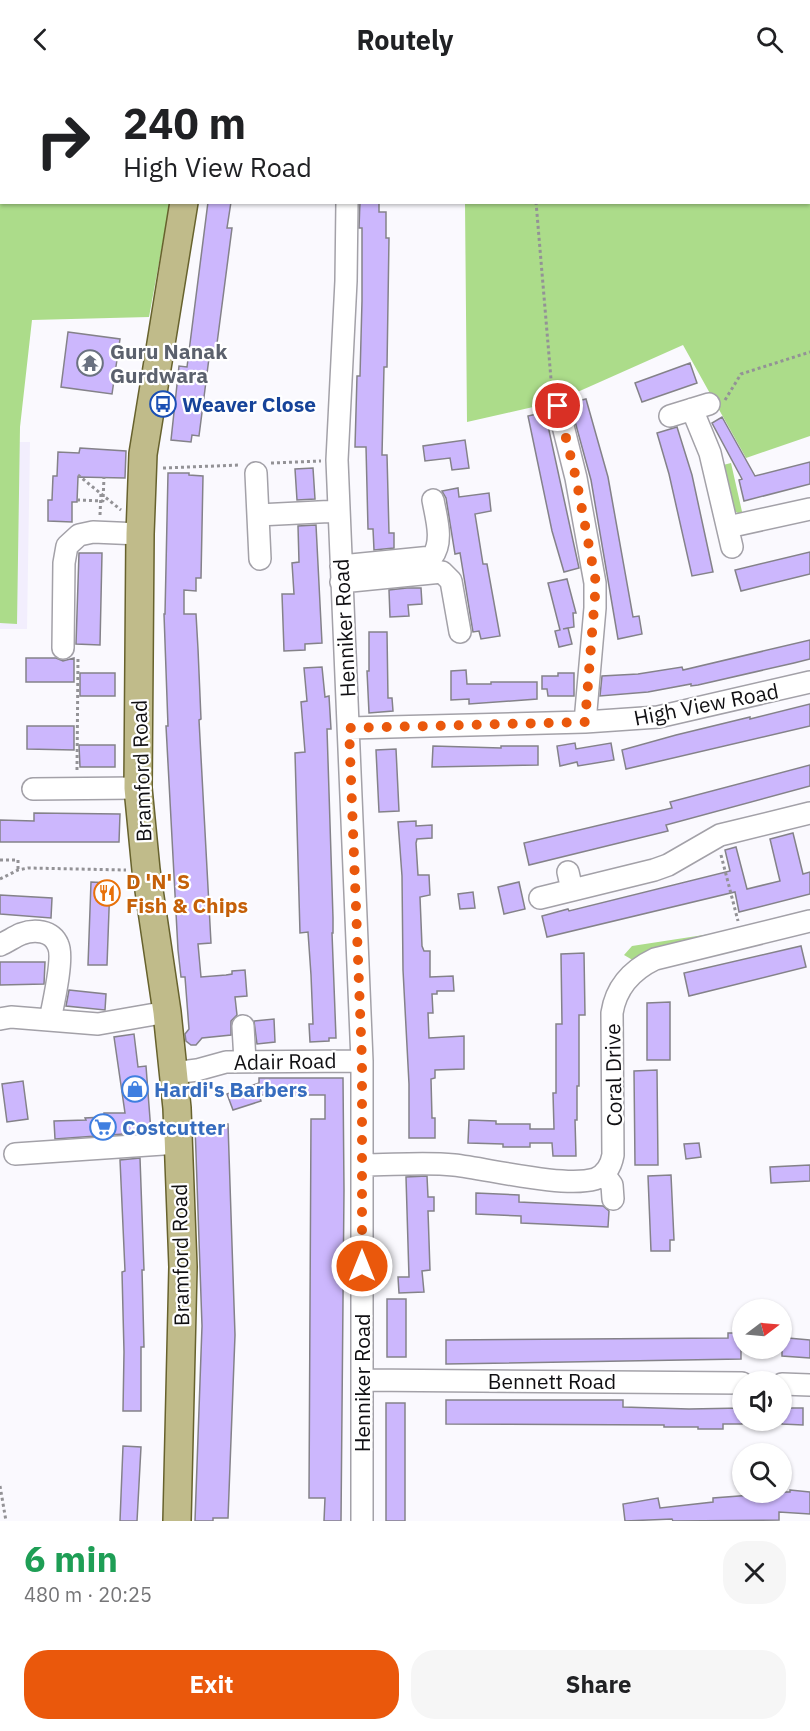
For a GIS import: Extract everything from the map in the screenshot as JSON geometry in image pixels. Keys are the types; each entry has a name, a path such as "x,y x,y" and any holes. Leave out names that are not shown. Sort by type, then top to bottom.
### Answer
{"main road":[{"name":"Bramford Road","path":"177,1521 183,1267 178,1143 174,1072 146,870 138,788 134,533 150,410 184,204"}],"street":[{"name":"Henniker Road","path":"347,204 346,281 338,448 341,574 362,1061 362,1521"},
{"path":"670,416 707,405 710,453 730,537 810,509"},
{"path":"558,406 576,478 596,583 585,722"},
{"path":"255,467 260,559"},
{"path":"341,574 432,557 438,537 434,500"},
{"path":"258,515 339,511"},
{"path":"63,648 64,553 67,546 79,535 99,531 134,533"},
{"path":"341,574 442,572 451,581 460,632"},
{"name":"High View Road","path":"349,728 585,722 648,718 810,682"},
{"path":"33,789 138,788"},
{"path":"540,898 570,881 654,870 724,833 810,813"},
{"name":"Coral Drive","path":"604,1174 610,1167 614,1155 611,1028 613,1004 629,976 647,962 730,929 810,921"},
{"path":"0,945 21,934 41,931 51,936 58,944 60,957 50,1020"},
{"path":"0,1019 11,1017 98,1024 167,1012"},
{"path":"243,1026 245,1061"},
{"name":"Adair Road","path":"174,1072 197,1070 226,1062 362,1061"},
{"path":"15,1154 178,1143"},
{"path":"363,1165 444,1164 573,1180 594,1179 604,1174 612,1185 613,1199"},
{"name":"Bennett Road","path":"362,1380 732,1383"},
{"path":"792,1384 810,1385"}],"path":[{"path":"536,204 548,356 553,396 558,406"},
{"path":"707,405 729,396 741,374 810,352"},
{"path":"142,469 255,467 329,460"},
{"path":"78,475 126,514 134,533"},
{"path":"99,531 104,477"},
{"path":"77,500 100,501"},
{"path":"63,648 78,657 77,789"},
{"path":"721,853 730,929"},
{"path":"0,860 18,860 18,870"},
{"path":"0,879 28,868 146,870"},
{"path":"0,1486 6,1521"}],"shaded area":[{"path":"0,442 30,442 27,629 0,629"}],"green space":[{"path":"0,204 170,204 149,317 32,320 20,427 17,624 0,623"},
{"path":"465,204 810,204 810,436 746,458 683,345 555,402 467,422"},
{"path":"731,463 743,516 731,509 719,466"},
{"path":"710,934 711,939 636,962 624,955 632,946"}],"building":[{"path":"208,204 231,204 227,228 232,228 215,359 209,358 199,436 192,435 191,442 171,440 179,366 187,367"},
{"path":"360,204 379,204 379,212 386,212 386,238 389,238 387,367 384,367 382,455 387,455 389,533 394,533 394,548 374,550 373,529 368,529 366,447 355,447 362,301 362,228 359,228"},
{"name":"Guru Nanak Gurdwara","path":"68,332 120,339 112,394 61,387"},
{"path":"690,363 697,383 642,402 635,383"},
{"path":"586,399 608,477 633,617 639,616 642,634 618,639 591,480 570,403"},
{"path":"545,412 579,568 564,572 552,531 528,416"},
{"path":"722,417 755,476 810,462 810,484 744,501 739,480 742,479 712,423"},
{"path":"677,427 692,475 713,572 692,576 669,474 657,433"},
{"path":"465,440 469,468 452,470 450,458 425,461 423,446"},
{"path":"80,448 126,451 125,478 78,477 77,502 72,502 72,522 48,521 48,500 52,500 53,476 57,476 58,452 79,453"},
{"path":"313,468 315,499 297,500 295,469"},
{"path":"168,473 203,476 201,578 196,578 196,591 184,590 184,614 196,614 201,719 199,720 211,943 198,944 201,977 226,975 232,974 232,971 245,970 247,996 235,997 237,1015 231,1021 231,1035 202,1038 196,1045 191,1045 186,1041 185,1034 189,1029 185,977 181,977 178,950 166,726 168,726 164,614"},
{"path":"458,488 459,497 489,493 491,511 475,514 483,564 487,564 500,636 481,639 479,631 473,632 460,553 455,554 446,498 442,491"},
{"path":"316,525 322,643 305,644 305,650 284,651 282,594 294,594 292,563 299,562 298,526"},
{"path":"810,552 810,574 741,591 735,570"},
{"path":"79,553 102,553 100,645 76,644"},
{"path":"567,579 576,613 573,613 574,627 568,628 572,644 559,647 555,631 560,630 548,583"},
{"path":"421,588 422,604 408,605 409,616 390,617 389,590"},
{"path":"369,632 387,632 388,698 392,698 393,711 369,713 367,671 369,671"},
{"path":"810,640 810,659 698,685 600,696 602,676 638,674 682,667 683,670"},
{"path":"26,658 56,658 63,661 74,658 74,682 26,682"},
{"path":"322,667 325,697 329,696 331,729 327,729 336,1038 329,1038 329,1041 310,1042 309,1024 313,1024 311,975 308,932 300,933 295,753 305,752 301,702 307,701 304,668"},
{"path":"466,670 467,684 537,682 537,699 469,704 469,699 451,700 451,671"},
{"path":"80,673 115,673 115,696 80,696"},
{"path":"558,673 574,673 574,696 548,696 547,689 542,689 542,676 558,676"},
{"path":"810,704 810,726 626,769 622,750"},
{"path":"27,726 74,726 74,750 27,749"},
{"path":"575,743 576,749 611,743 614,760 578,766 577,762 560,766 557,746"},
{"path":"79,745 115,745 115,767 80,767"},
{"path":"433,746 501,748 501,746 538,746 538,765 432,767"},
{"path":"396,749 399,811 379,812 376,750"},
{"path":"810,765 810,786 666,825 668,831 529,865 524,843 672,808 670,802"},
{"path":"34,813 120,814 119,842 0,842 0,820 34,821"},
{"path":"416,821 416,826 432,825 432,838 417,839 416,843 418,875 429,875 430,895 420,897 422,946 424,951 430,951 430,977 453,976 454,991 437,991 437,994 432,994 433,1013 428,1013 429,1038 464,1036 464,1069 435,1070 435,1078 431,1079 435,1138 409,1138 402,876 398,822"},
{"path":"793,833 803,874 810,872 810,894 739,912 735,892 547,937 542,916 730,871 725,850 736,847 747,889 780,881 770,839"},
{"path":"91,882 110,883 107,965 88,965"},
{"path":"519,882 525,909 504,914 498,887"},
{"path":"473,892 475,908 460,909 458,894"},
{"path":"0,895 52,898 51,918 0,914"},
{"path":"801,946 806,967 689,996 684,973"},
{"path":"584,953 585,1015 579,1015 576,1156 553,1156 552,1143 530,1143 530,1147 503,1147 503,1144 468,1143 469,1120 496,1121 496,1124 530,1124 530,1129 554,1129 556,1024 562,1024 561,954"},
{"path":"0,962 45,962 44,984 0,985"},
{"path":"69,990 106,994 105,1010 66,1006"},
{"path":"670,1002 670,1060 647,1060 647,1003"},
{"path":"274,1019 275,1042 257,1044 254,1021"},
{"path":"134,1034 138,1067 146,1066 151,1132 55,1139 54,1121 86,1120 85,1118 104,1117 104,1113 125,1113 114,1037"},
{"path":"657,1070 658,1165 635,1165 634,1071"},
{"path":"259,1078 343,1078 341,1521 324,1521 325,1498 309,1498 311,1119 325,1119 325,1095 259,1095 261,1101 233,1110 227,1094 259,1083"},
{"path":"23,1081 28,1119 7,1122 2,1084"},
{"path":"228,1124 235,1335 228,1518 195,1521 202,1326 195,1125"},
{"path":"699,1143 701,1157 686,1159 684,1144"},
{"path":"140,1158 144,1270 142,1270 144,1347 141,1347 141,1411 123,1411 122,1272 125,1271 120,1160"},
{"path":"810,1165 810,1181 771,1183 770,1167"},
{"path":"671,1175 674,1240 670,1240 670,1251 651,1251 648,1176"},
{"path":"427,1176 428,1197 434,1197 434,1211 428,1211 430,1270 422,1271 424,1292 399,1293 398,1277 409,1277 406,1177"},
{"path":"476,1193 519,1195 519,1202 603,1206 609,1211 608,1227 521,1223 521,1216 476,1214"},
{"path":"387,1299 406,1299 406,1357 387,1357"},
{"path":"728,1333 732,1333 732,1359 741,1359 446,1364 446,1340 728,1338"},
{"path":"792,1338 810,1340 810,1358 792,1357"},
{"path":"446,1400 623,1400 623,1407 732,1408 732,1424 723,1424 723,1429 664,1427 664,1425 446,1424"},
{"path":"386,1403 405,1403 405,1521 386,1521"},
{"path":"792,1408 803,1408 803,1425 792,1424"},
{"path":"123,1446 141,1447 137,1521 120,1521"},
{"path":"792,1490 810,1492 810,1514 779,1512 779,1520 625,1521 623,1504 658,1498 660,1508 713,1502 713,1498 732,1497 732,1503 792,1503"}],"place":[{"name":"Guru Nanak Gurdwara","path":"90,363"},
{"name":"Weaver Close","path":"163,404"},
{"name":"D 'N' S Fish & Chips","path":"107,893"},
{"name":"Hardi's Barbers","path":"135,1089"},
{"name":"Costcutter","path":"103,1127"}],"route":[{"path":"362,1266 362,1061 349,728 585,722 596,583 576,478 558,406"}]}
